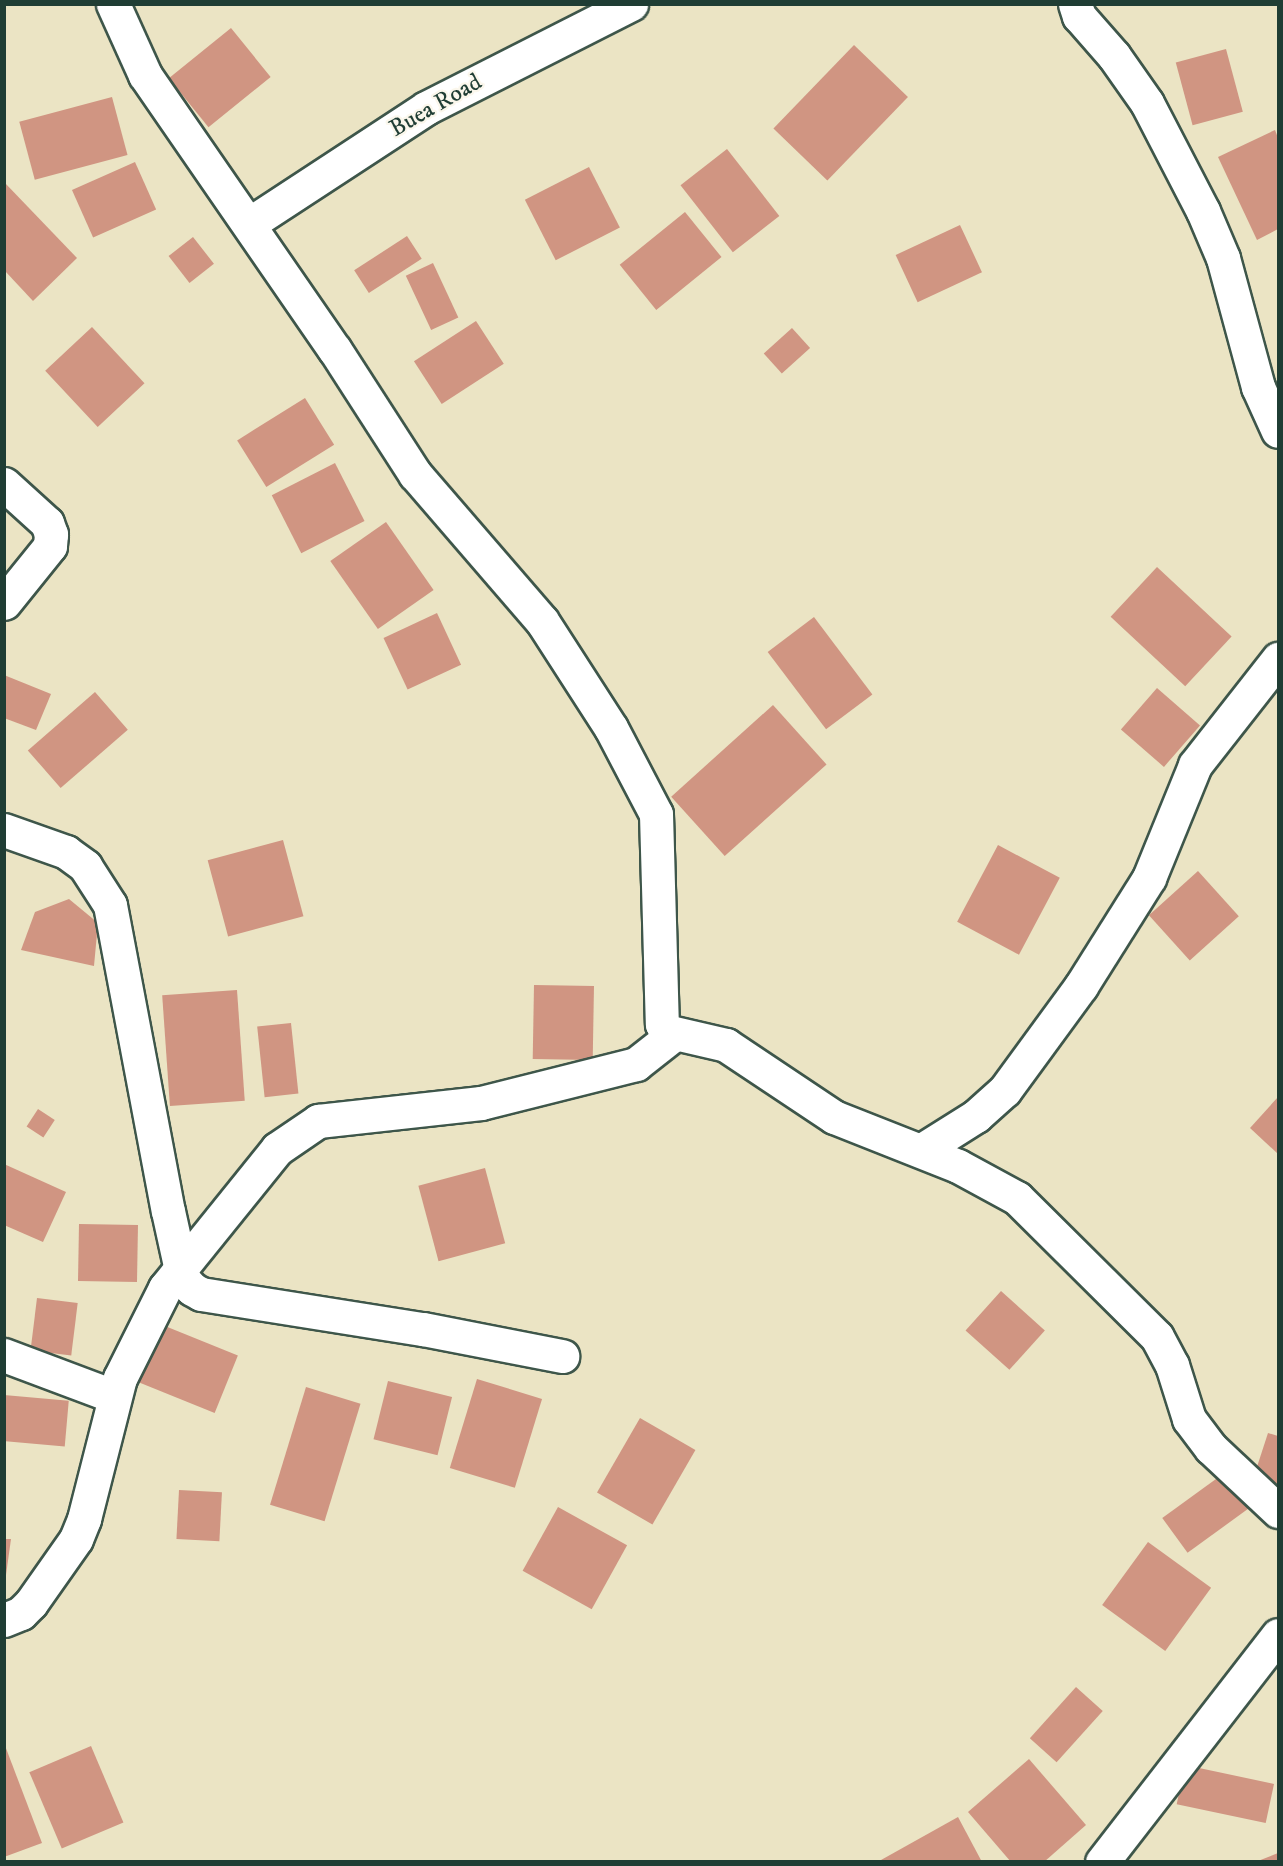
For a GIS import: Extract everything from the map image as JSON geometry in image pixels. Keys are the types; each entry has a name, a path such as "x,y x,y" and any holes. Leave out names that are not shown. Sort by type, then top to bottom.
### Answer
{"street":[{"path":"113,4 145,75 249,224 415,474 555,639 610,728 656,814 662,1024 672,1035 726,1045 834,1117 922,1150 1008,1192 1053,1230 1157,1336 1172,1365 1189,1419 1211,1448 1278,1511"},
{"name":"Buea Road","path":"249,224 426,108 631,4"},
{"path":"1075,4 1079,16 1114,56 1147,103 1203,211 1223,258 1258,387 1278,431"},
{"path":"4,484 47,524 51,534 50,546 4,603"},
{"path":"922,1150 976,1116 1005,1090 1081,986 1149,878 1195,765 1278,659"},
{"path":"4,830 66,852 85,866 110,905 168,1211 183,1263 183,1279 201,1294 423,1329 562,1356"},
{"path":"4,1620 21,1613 31,1603 76,1539 84,1519 113,1396 165,1288 277,1149 318,1121 481,1103 636,1064 672,1035"},
{"path":"4,1355 113,1396"},
{"path":"1115,1856 1278,1635"}],"building":[{"path":"231,28 271,77 208,127 169,78"},
{"path":"854,45 908,97 827,181 773,128"},
{"path":"1226,49 1243,112 1193,125 1176,62"},
{"path":"112,97 128,155 35,180 19,122"},
{"path":"1275,130 1278,138 1278,229 1257,240 1218,157"},
{"path":"727,149 779,216 733,252 681,185"},
{"path":"135,162 156,210 93,238 72,190"},
{"path":"589,167 620,228 556,260 525,200"},
{"path":"5,183 77,258 33,301 5,271"},
{"path":"685,212 722,257 656,310 620,265"},
{"path":"960,225 982,272 918,302 896,255"},
{"path":"407,236 422,259 369,293 354,270"},
{"path":"193,237 214,264 190,283 169,256"},
{"path":"433,263 458,317 431,330 406,276"},
{"path":"476,321 504,364 442,404 414,361"},
{"path":"92,327 145,383 98,427 45,371"},
{"path":"792,328 810,348 782,373 764,353"},
{"path":"305,398 334,445 266,487 237,440"},
{"path":"335,463 365,521 301,553 272,495"},
{"path":"386,522 434,590 378,629 330,561"},
{"path":"1157,567 1232,637 1185,686 1111,617"},
{"path":"437,613 461,665 408,690 384,638"},
{"path":"814,617 872,694 826,729 768,652"},
{"path":"4,675 51,694 36,730 4,718"},
{"path":"1157,688 1200,725 1164,767 1121,730"},
{"path":"95,692 128,730 61,788 28,750"},
{"path":"773,705 827,764 725,856 671,797"},
{"path":"283,840 303,916 228,936 208,860"},
{"path":"998,845 1060,878 1019,955 957,922"},
{"path":"1198,871 1239,916 1190,960 1149,915"},
{"path":"69,899 98,923 94,966 21,950 35,912"},
{"path":"534,985 594,986 593,1060 533,1059"},
{"path":"237,990 245,1101 170,1106 162,995"},
{"path":"291,1023 298,1094 265,1097 257,1027"},
{"path":"1278,1097 1278,1154 1250,1128"},
{"path":"38,1109 55,1120 43,1138 27,1127"},
{"path":"4,1164 66,1192 43,1242 4,1225"},
{"path":"485,1168 505,1243 439,1261 418,1186"},
{"path":"79,1224 138,1225 137,1282 78,1281"},
{"path":"1001,1291 1045,1330 1009,1370 966,1330"},
{"path":"37,1298 78,1303 71,1356 31,1351"},
{"path":"160,1324 238,1355 215,1413 137,1381"},
{"path":"477,1379 542,1399 515,1488 450,1468"},
{"path":"388,1381 452,1397 438,1455 373,1439"},
{"path":"306,1387 361,1404 325,1521 270,1505"},
{"path":"4,1395 69,1401 65,1446 4,1441"},
{"path":"640,1418 695,1450 652,1524 597,1492"},
{"path":"1268,1433 1278,1436 1278,1484 1254,1476"},
{"path":"1227,1471 1252,1506 1188,1553 1162,1518"},
{"path":"179,1490 222,1492 219,1541 176,1539"},
{"path":"558,1507 627,1545 592,1609 523,1571"},
{"path":"4,1539 11,1539 6,1575 4,1575"},
{"path":"1148,1542 1211,1588 1165,1651 1102,1605"},
{"path":"1076,1687 1103,1711 1057,1762 1030,1738"},
{"path":"4,1743 42,1843 4,1857"},
{"path":"91,1746 123,1822 62,1849 29,1772"},
{"path":"1029,1759 1086,1825 1044,1862 1011,1862 968,1812"},
{"path":"1185,1765 1274,1784 1266,1823 1177,1804"},
{"path":"958,1817 982,1862 882,1862 881,1860"},
{"path":"1278,1853 1278,1862 1258,1862 1258,1861"}]}
